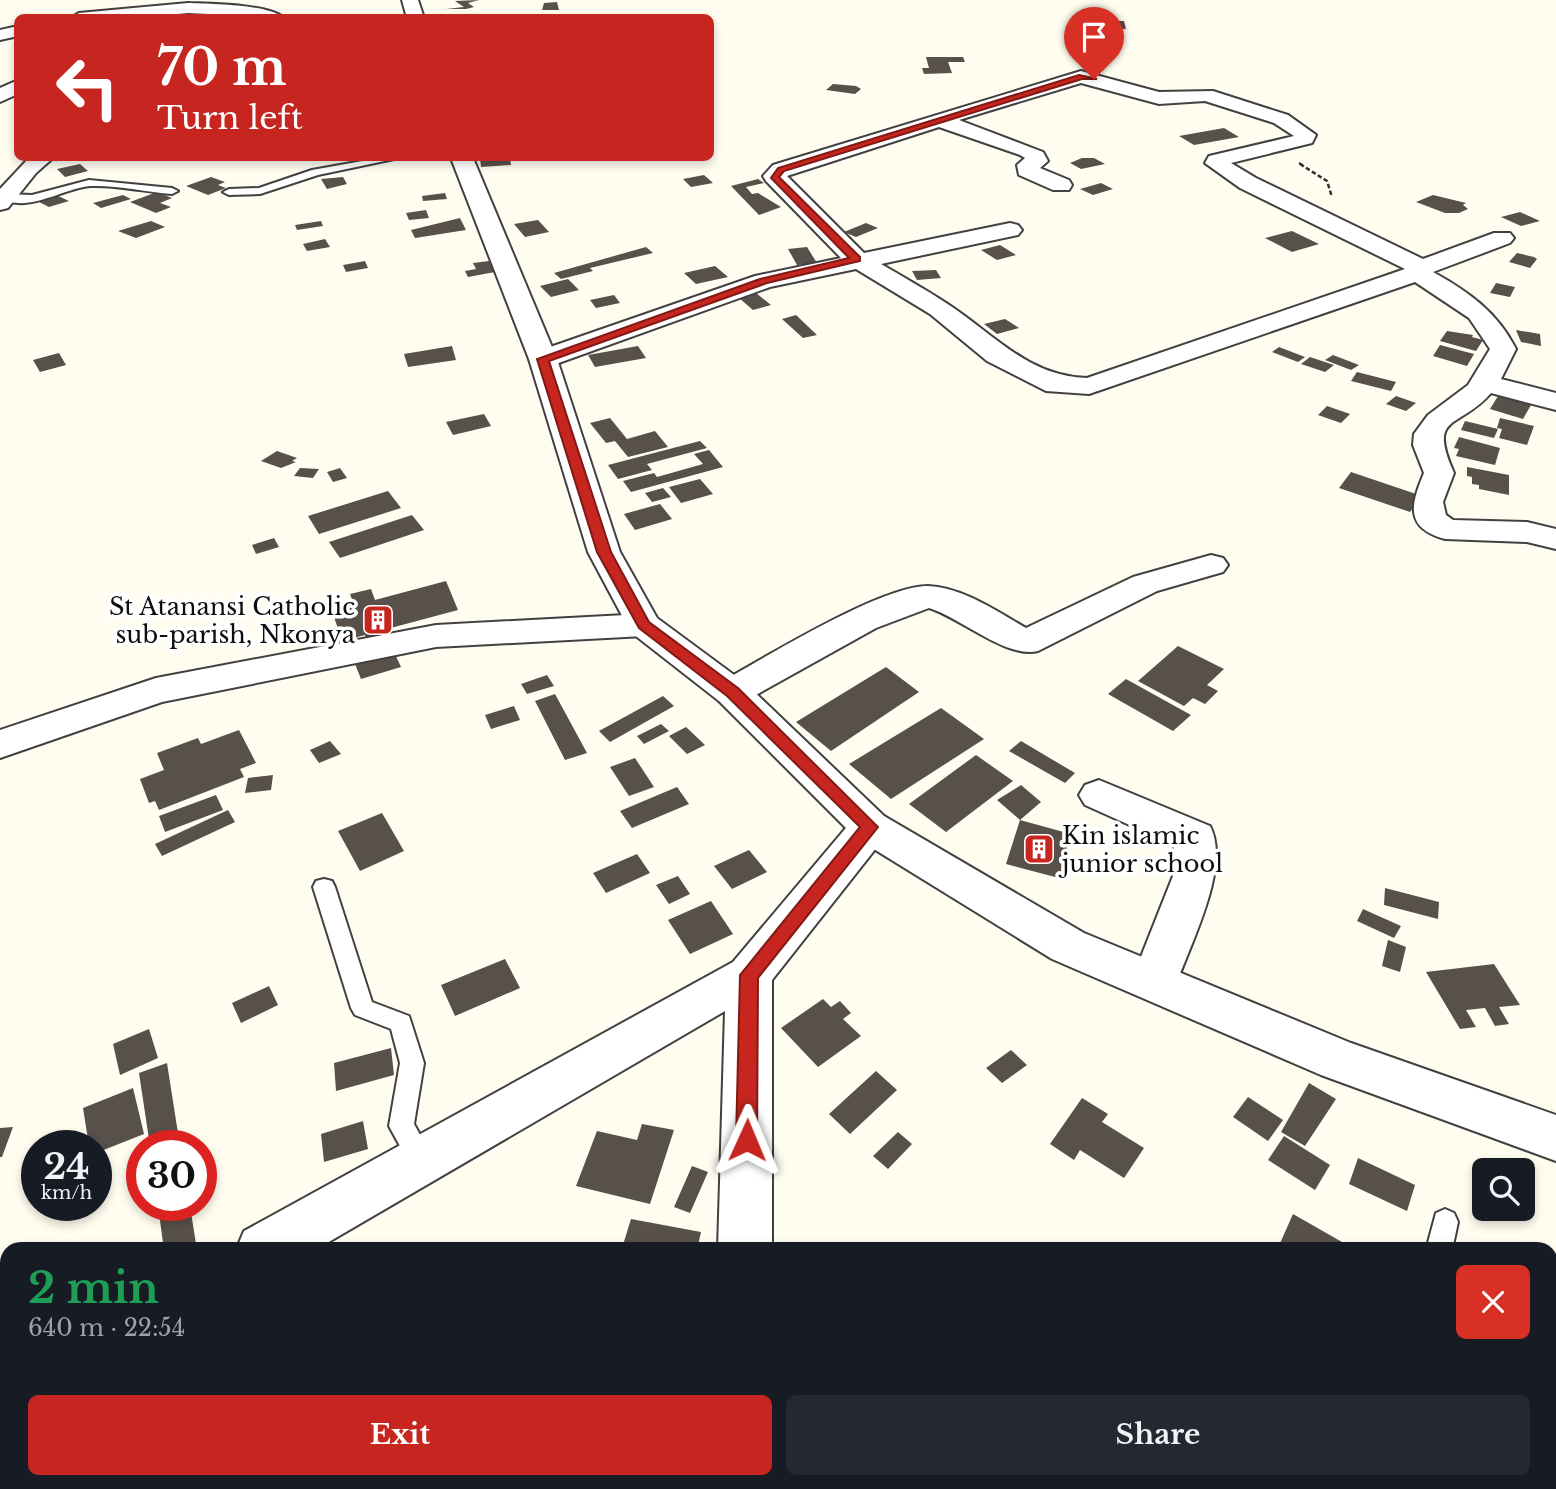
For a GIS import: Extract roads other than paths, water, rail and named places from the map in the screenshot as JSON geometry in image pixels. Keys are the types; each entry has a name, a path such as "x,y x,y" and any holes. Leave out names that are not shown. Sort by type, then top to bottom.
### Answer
{"street":[{"path":"228,10 250,0"},
{"path":"115,14 160,9 228,10 250,14"},
{"path":"1502,238 1419,270 1116,374 1102,382 1073,388 1056,385 997,355 939,309 856,259 774,177 776,173 1081,77 1159,98 1206,95 1281,119 1306,135 1305,139 1273,149 1216,160 1216,163 1236,177 1419,270 1480,312 1496,332 1503,349 1474,396 1446,414 1430,432 1427,444 1438,473 1427,502 1431,519 1445,529 1527,531 1556,539"},
{"path":"939,120 1027,150 1036,156 1037,161 1028,165 1027,170 1061,185"},
{"path":"3,200 22,176 39,161"},
{"path":"463,161 543,359 604,552 644,625 732,692 870,827 1068,946 1338,1060 1556,1138"},
{"path":"0,172 22,176"},
{"path":"543,359 764,281 856,259 1010,230"},
{"path":"1484,383 1556,402"},
{"path":"732,692 893,606 927,596 971,613 1026,643 1145,584 1211,565"},
{"path":"0,744 156,691 436,636 644,625"},
{"path":"1099,795 1195,836 1194,876 1154,982"},
{"path":"277,1242 749,975 870,827"},
{"path":"745,1242 749,975"}],"lane":[{"path":"229,192 260,191 316,172 377,161"},
{"path":"3,200 32,198 89,183 172,191"},
{"path":"324,887 363,1008 401,1024 412,1063 401,1126 421,1160"},
{"path":"1441,1242 1445,1223"}],"place":[{"name":"St Atanansi Catholic sub-parish, Nkonya","path":"378,620"},
{"name":"Kin islamic junior school","path":"1039,849"}]}
